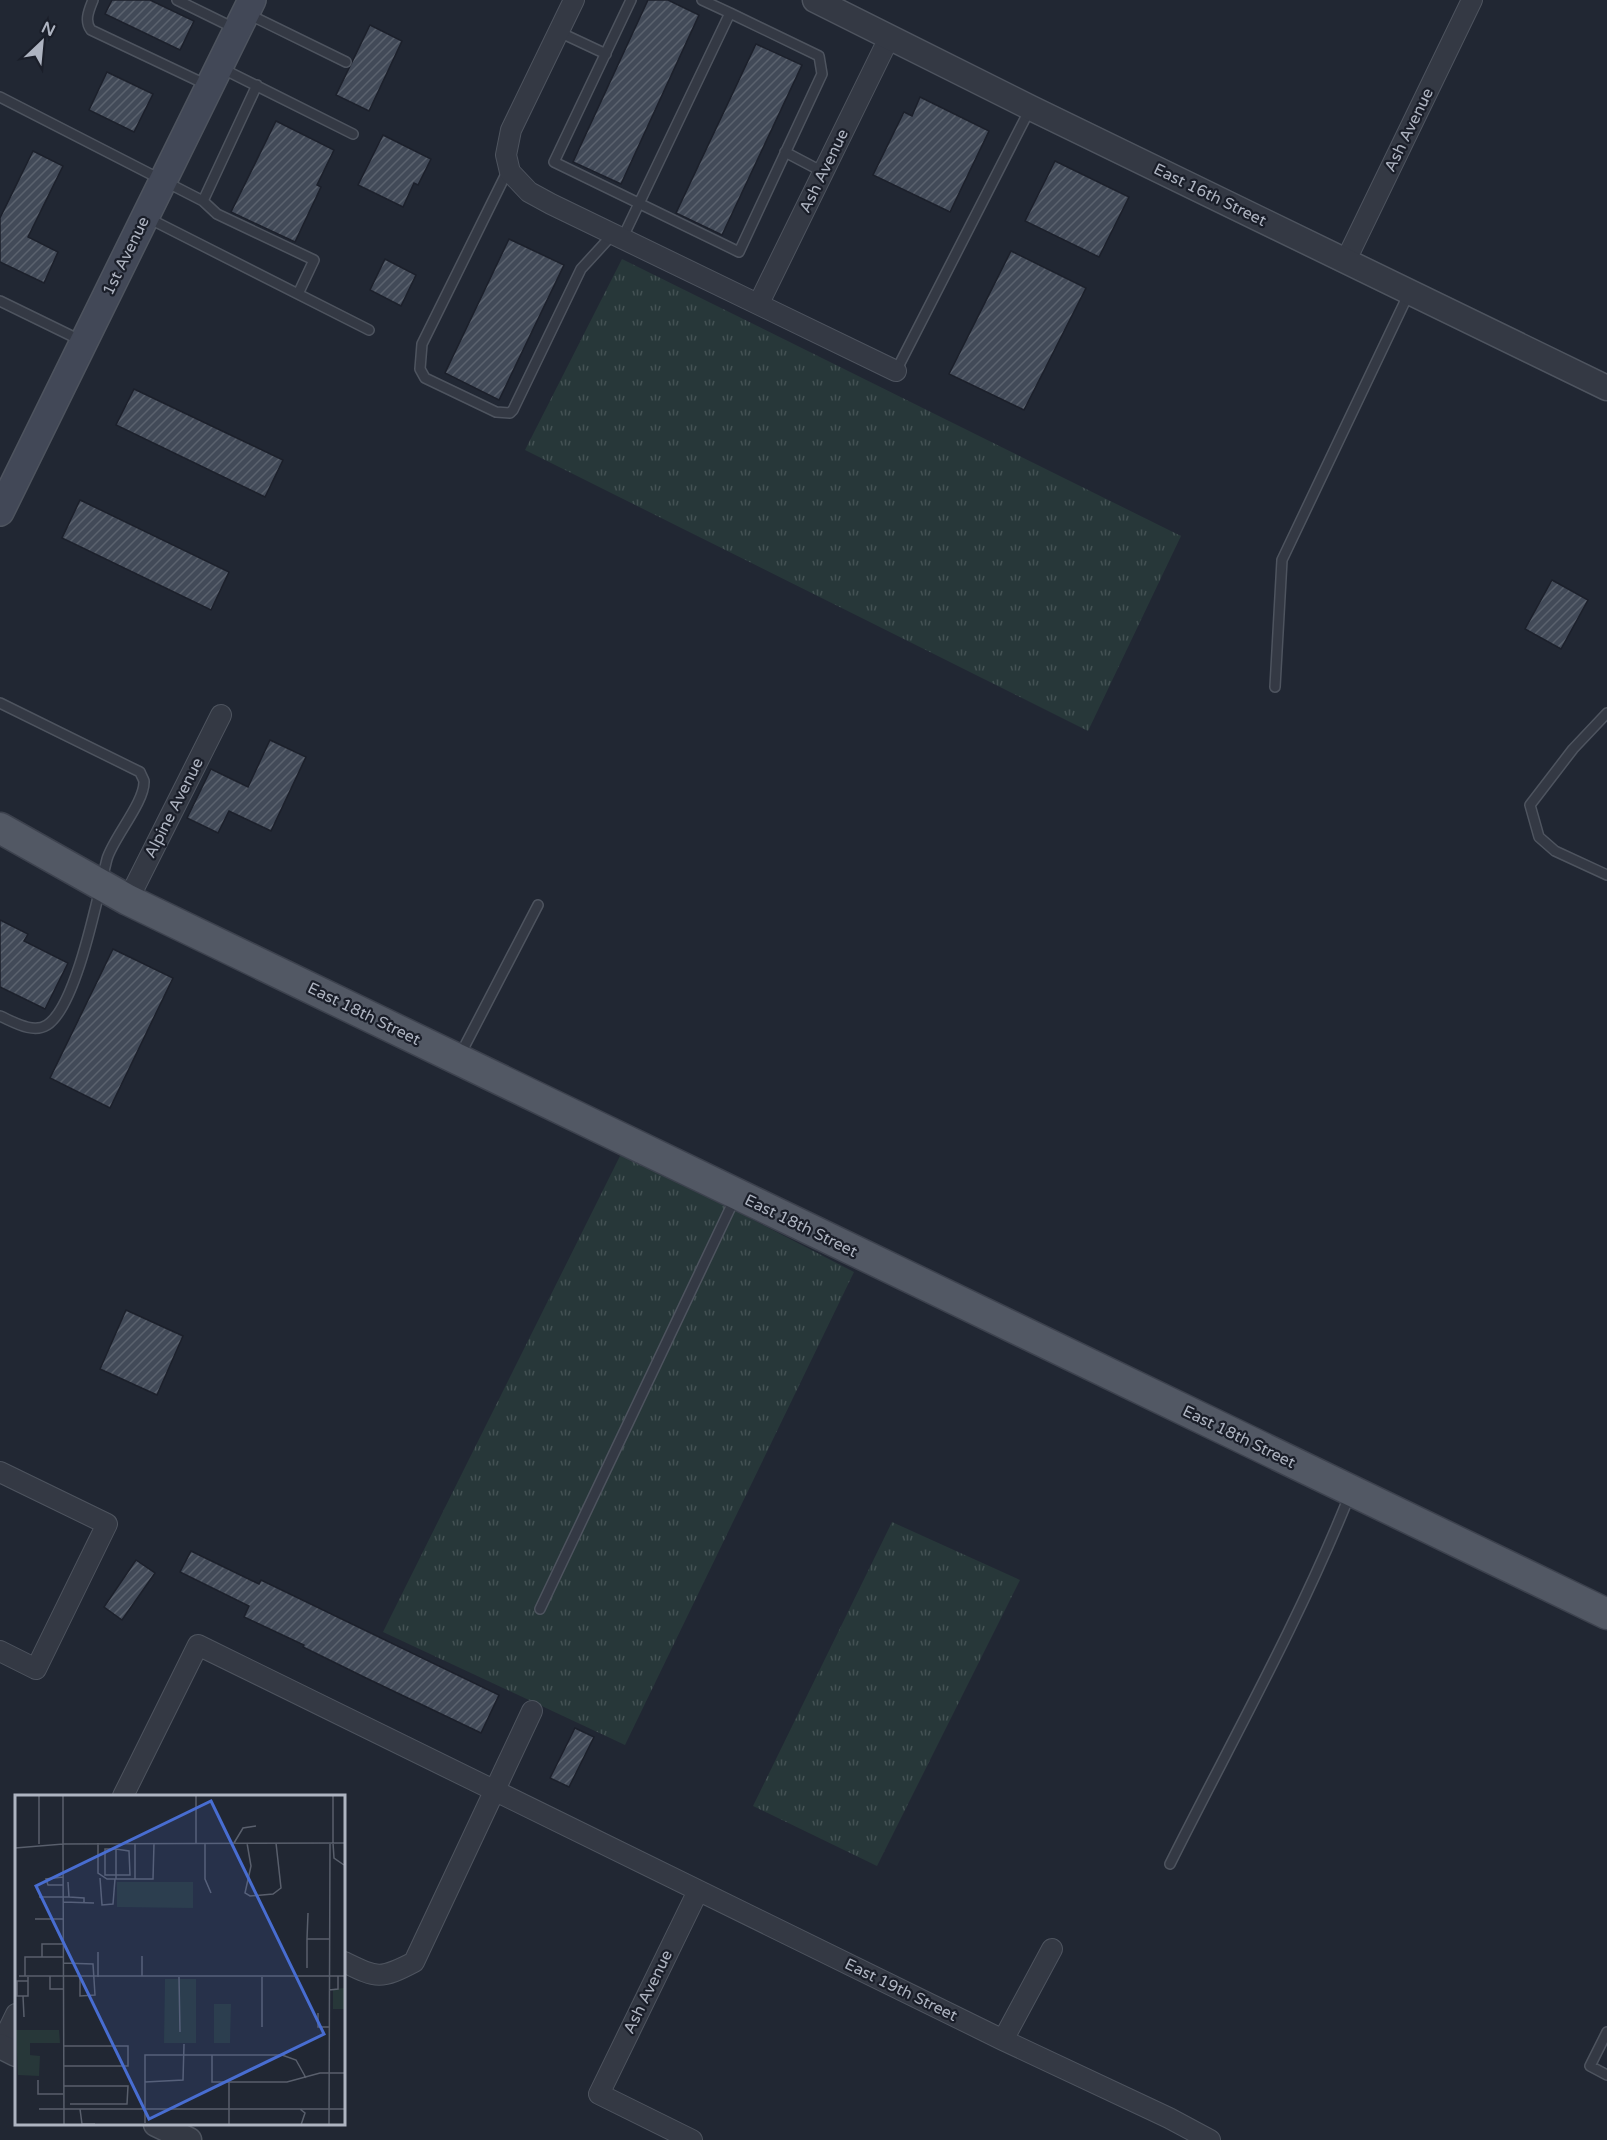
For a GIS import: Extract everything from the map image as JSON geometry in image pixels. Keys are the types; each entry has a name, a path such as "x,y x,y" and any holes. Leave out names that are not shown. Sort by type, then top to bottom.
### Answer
{"main road":[{"name":"1st Avenue","path":"1,506 245,14"},
{"name":"East 18th Street","path":"0,829 115,894 1607,1614"}],"street":[{"path":"574,0 511,130 506,155 510,172 529,192 896,371"},
{"name":"East 16th Street","path":"815,0 1031,108 1607,387"},
{"name":"Ash Avenue","path":"1346,260 1472,0"},
{"name":"Ash Avenue","path":"759,303 889,38"},
{"name":"Alpine Avenue","path":"115,894 221,715"},
{"path":"0,1472 107,1524 36,1668 0,1651"},
{"name":"East 19th Street","path":"124,1795 198,1646 1210,2140"},
{"path":"345,1962 372,1976 393,1973 414,1962 532,1711"},
{"name":"Ash Avenue","path":"692,2140 599,2094 698,1891"},
{"path":"1003,2040 1052,1949"},
{"path":"15,2015 0,2046 15,2054"},
{"path":"158,2125 189,2140"}],"lane":[{"path":"93,0 88,11 87,22 91,30 214,76 257,85 353,134"},
{"path":"177,0 245,14 346,62"},
{"path":"631,0 554,162 739,252 822,74 819,56 702,0"},
{"path":"509,168 422,344 420,369 425,378 496,412 510,413 581,269 618,235 639,203 730,13"},
{"path":"559,32 606,54"},
{"path":"204,201 257,85"},
{"path":"0,97 204,201 217,214 314,260 298,294"},
{"path":"896,371 1031,108"},
{"path":"785,152 823,171"},
{"path":"146,217 369,330"},
{"path":"1275,687 1282,560 1410,291"},
{"path":"0,301 84,342"},
{"path":"0,703 140,772 144,781 138,800 108,857 115,894 59,1013 46,1026 28,1028 0,1016"},
{"path":"1607,713 1573,749 1530,806 1539,837 1555,851 1607,875"},
{"path":"458,1060 538,905"},
{"path":"540,1609 737,1194"},
{"path":"1170,1864 1332,1540 1351,1491"},
{"path":"1607,2032 1590,2066 1607,2075"}],"green space":[{"path":"622,259 1181,536 1088,731 525,450"},
{"path":"622,1152 854,1272 625,1745 383,1632"},
{"path":"892,1522 1020,1580 877,1866 753,1806"}],"building":[{"path":"112,0 150,0 194,21 180,50 105,14"},
{"path":"648,0 668,0 699,15 621,184 573,162"},
{"path":"370,25 402,41 369,111 336,95"},
{"path":"756,44 802,65 722,235 676,213"},
{"path":"107,72 153,94 134,132 89,110"},
{"path":"920,97 989,131 950,212 873,175 904,112 912,116"},
{"path":"276,121 334,150 317,185 321,187 295,242 231,212"},
{"path":"383,135 431,159 418,185 414,183 403,207 358,185"},
{"path":"33,151 63,166 28,237 58,252 44,283 0,262 0,218"},
{"path":"1055,161 1129,197 1099,257 1025,221"},
{"path":"509,239 564,265 499,400 445,373"},
{"path":"1011,251 1086,288 1024,410 949,374"},
{"path":"385,259 416,275 401,306 370,290"},
{"path":"134,389 283,460 265,497 116,425"},
{"path":"80,500 229,572 211,610 62,538"},
{"path":"1552,580 1588,600 1561,649 1525,629"},
{"path":"270,740 306,757 271,831 229,811 218,833 187,818 211,769 248,787"},
{"path":"0,920 28,934 24,941 68,963 45,1009 0,987"},
{"path":"113,949 173,978 110,1108 50,1078"},
{"path":"126,1310 183,1336 157,1395 100,1369"},
{"path":"191,1551 259,1584 261,1580 499,1695 481,1733 244,1617 249,1606 180,1572"},
{"path":"136,1560 155,1573 122,1620 104,1607"},
{"path":"575,1728 594,1737 569,1787 550,1778"}]}
